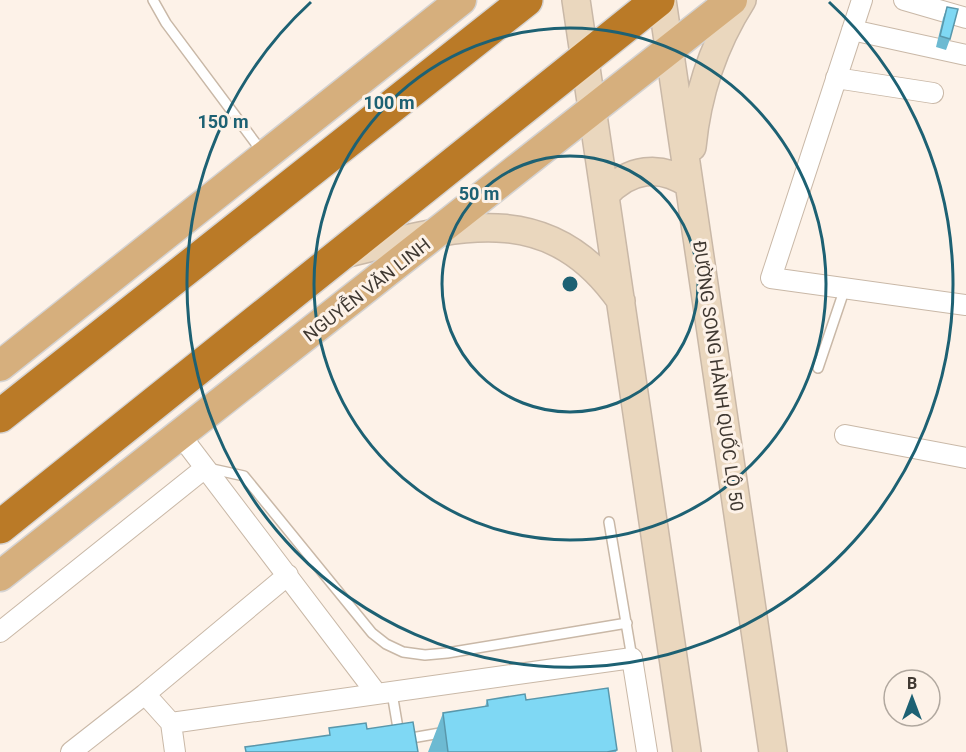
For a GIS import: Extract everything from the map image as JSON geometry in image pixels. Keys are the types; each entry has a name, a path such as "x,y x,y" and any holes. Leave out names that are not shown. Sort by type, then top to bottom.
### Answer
{"highway":[{"path":"0,417 526,0"},
{"path":"0,527 660,0"}],"main road":[{"path":"0,366 461,0"},
{"path":"576,0 687,752"},
{"name":"ĐƯỜNG SONG HÀNH QUỐC LỘ 50","path":"660,0 670,50 773,752"},
{"name":"NGUYỄN VĂN LINH","path":"0,576 442,231 732,0"},
{"path":"605,195 622,179 644,171 668,173 689,184 693,131 705,80 724,31 742,0"},
{"path":"339,255 459,228 514,229 549,240 582,260 597,272 621,301"}],"street":[{"path":"862,0 771,278 966,305"},
{"path":"904,0 966,18"},
{"path":"852,30 966,55"},
{"path":"836,78 933,93"},
{"path":"844,435 966,458"},
{"path":"181,436 288,575 385,693"},
{"path":"0,632 206,468"},
{"path":"71,752 145,694 288,575"},
{"path":"171,723 632,658 647,752"},
{"path":"145,694 171,723 175,752"}],"lane":[{"path":"153,0 166,23 265,155"},
{"path":"818,368 845,288"},
{"path":"206,468 244,476 372,633 403,652 425,655 447,653 627,623"},
{"path":"609,522 632,658"},
{"path":"385,693 400,740"},
{"path":"389,741 457,731"}],"building":[{"path":"947,7 958,9 950,39 940,36"},
{"path":"608,688 617,750 607,752 448,752 443,713 488,706 487,700 525,694 526,700"},
{"path":"413,722 418,752 246,752 245,747 330,735 329,728 366,723 367,729"}]}
